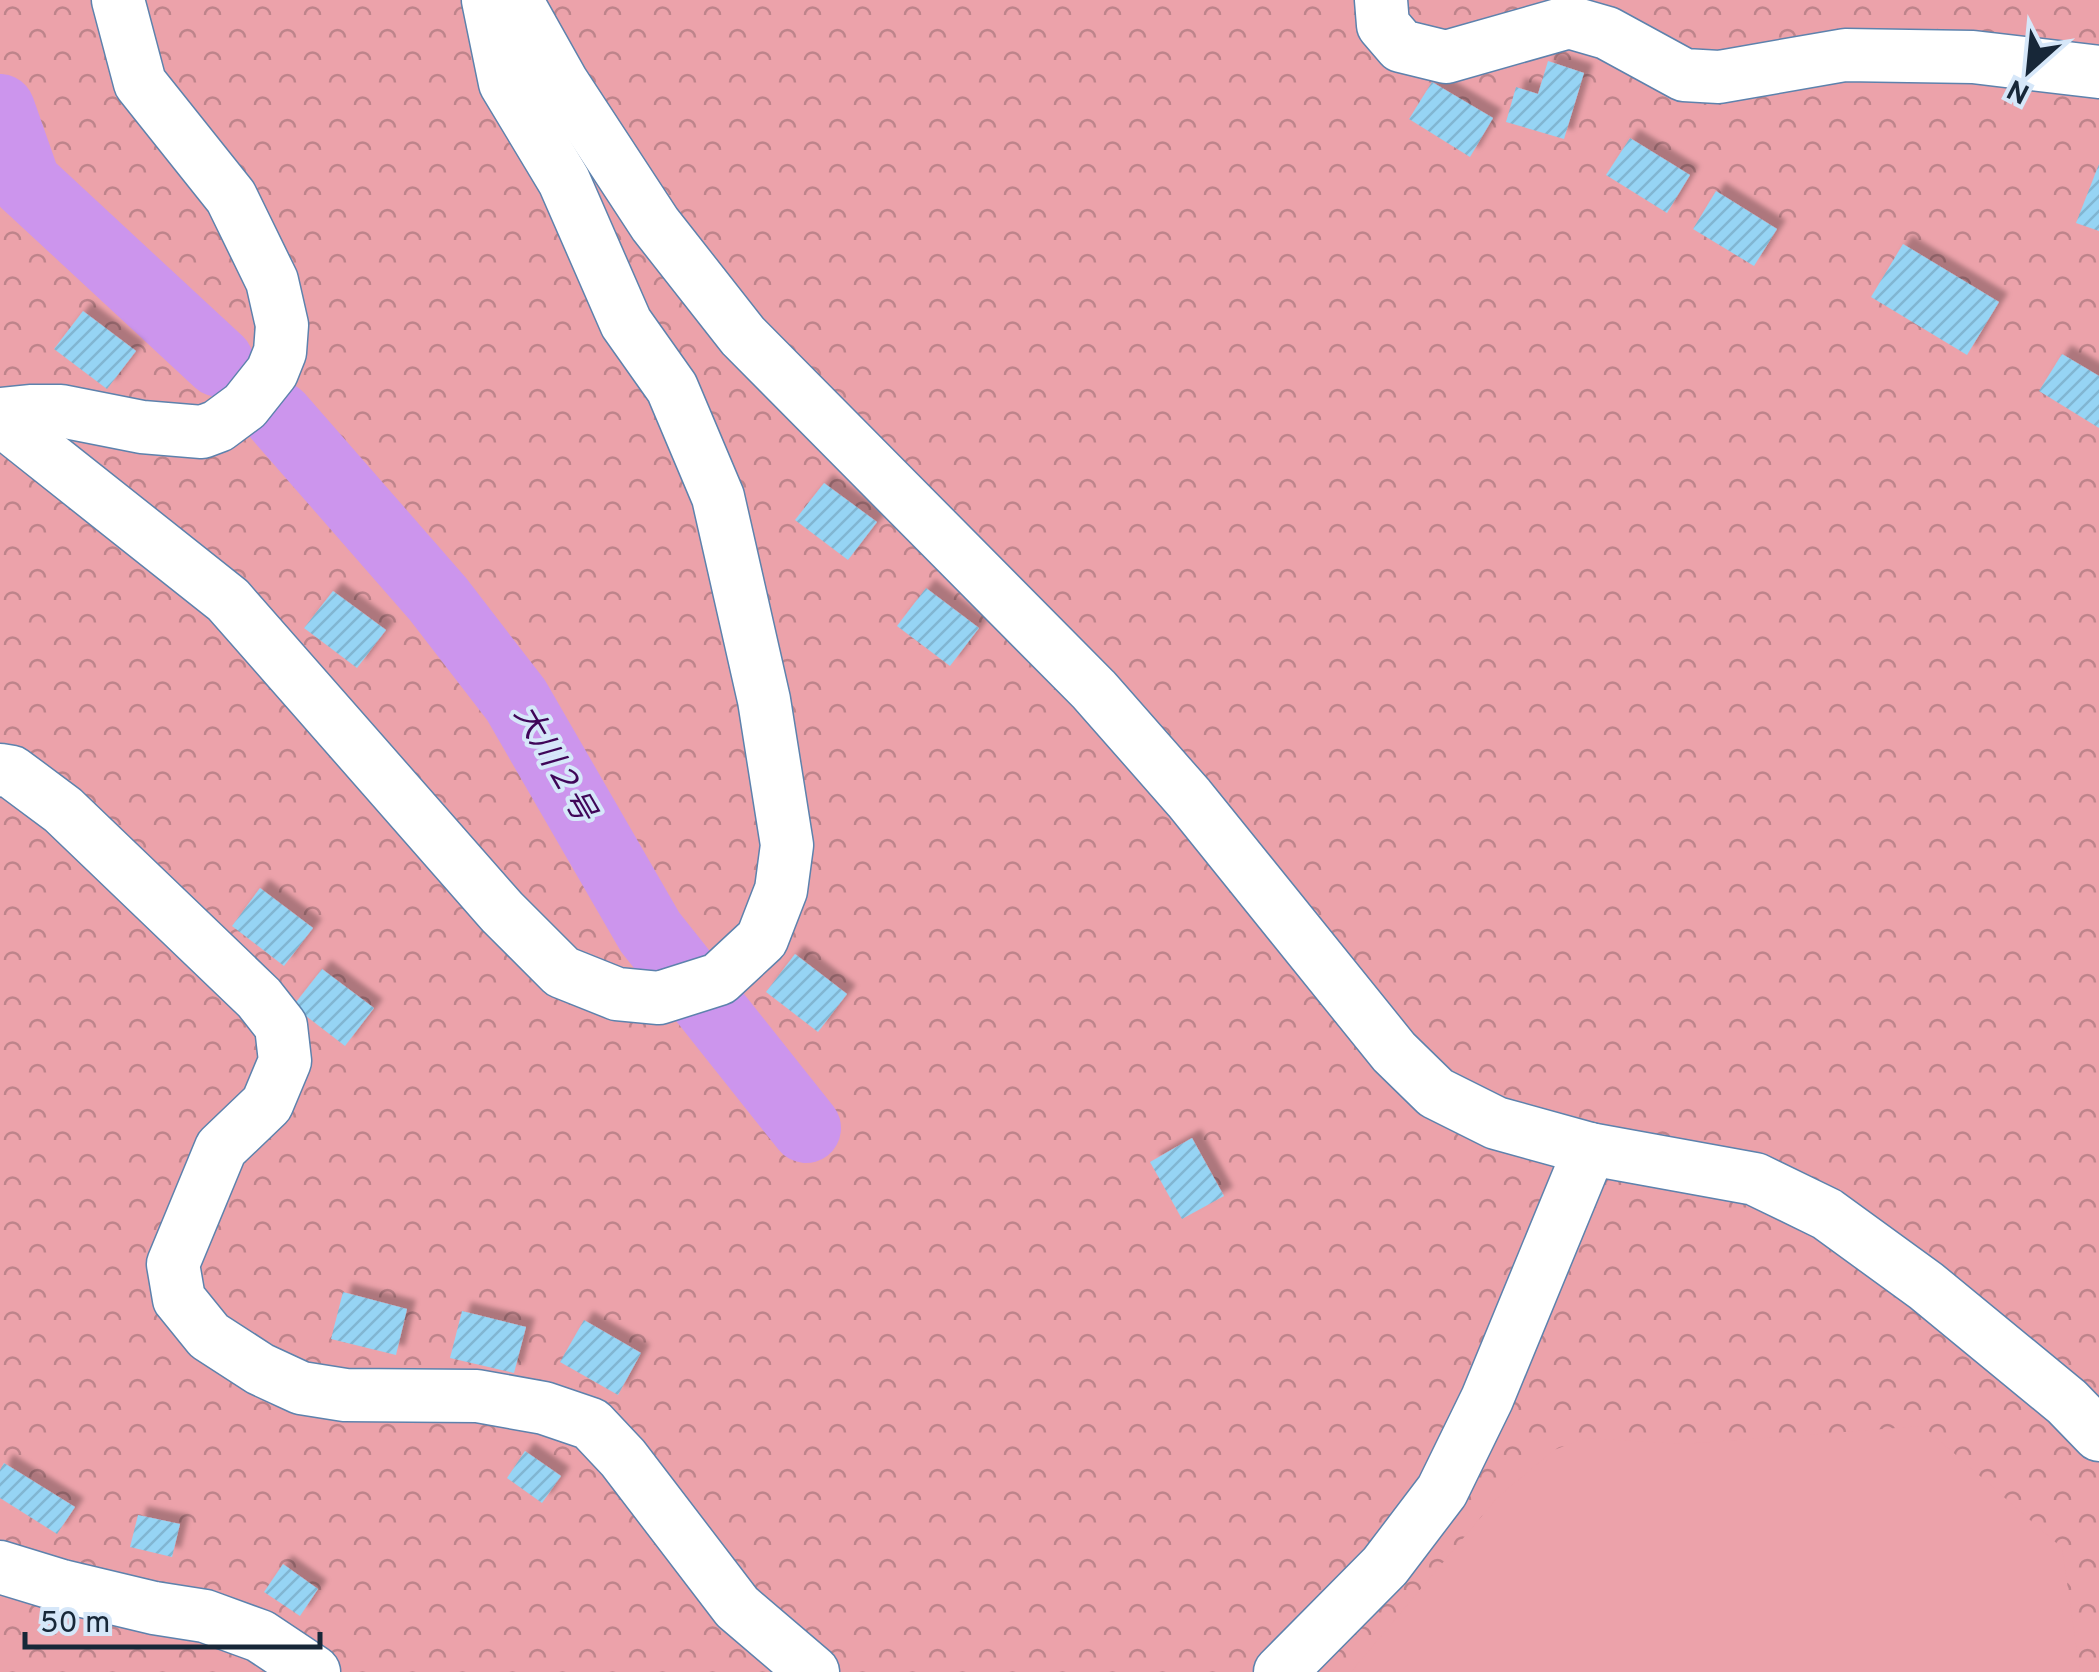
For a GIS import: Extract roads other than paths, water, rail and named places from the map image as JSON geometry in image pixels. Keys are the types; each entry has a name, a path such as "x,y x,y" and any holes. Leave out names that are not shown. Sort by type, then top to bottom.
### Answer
{"street":[{"path":"0,417 32,410 61,412 142,427 202,432 246,406 272,372 280,352 282,325 272,282 231,197 140,83 118,0"},
{"path":"0,417 228,600 502,912 562,972 617,994 660,998 718,980 762,939 781,890 786,845 764,700 718,497 672,388 626,323 564,182 504,83 488,0"},
{"path":"516,0 562,82 655,224 743,336 1094,690 1188,798 1394,1052 1436,1093 1496,1123 1590,1150 1755,1179 1827,1214 1926,1286 2068,1402 2099,1435"},
{"path":"1381,0 1383,25 1402,46 1446,56 1569,22 1608,33 1684,75 1718,77 1845,55 1973,57 2099,72"},
{"path":"0,770 12,772 64,810 259,998 282,1026 286,1061 267,1104 221,1148 173,1264 179,1299 208,1336 260,1369 302,1388 346,1395 477,1396 544,1408 591,1424 623,1458 737,1607 813,1672"},
{"path":"1280,1672 1386,1566 1442,1492 1488,1399 1590,1150"},
{"path":"0,1567 81,1591 205,1616 260,1636 314,1672"}],"waterway":[{"name":"大川２号","path":"0,109 26,183 219,362"},
{"name":"大川２号","path":"278,416 438,599 516,700 650,932 806,1128"}]}
